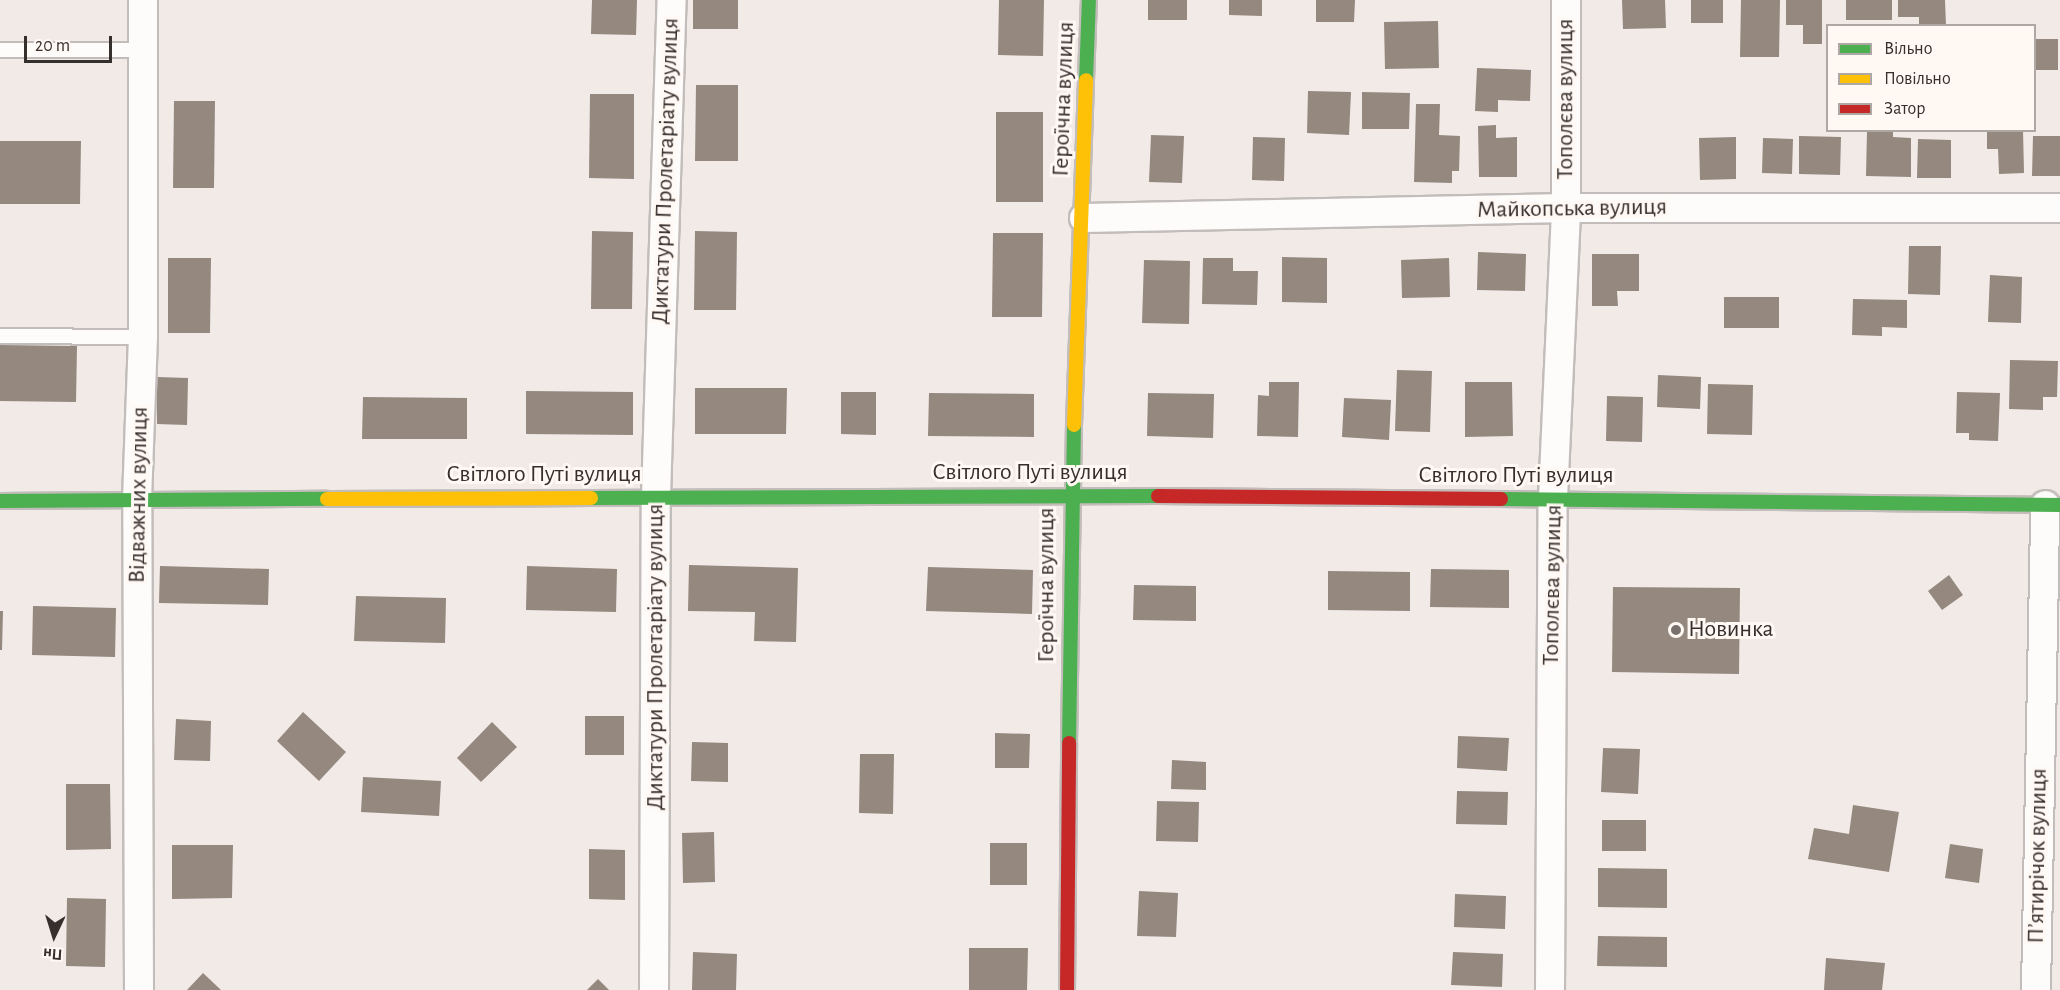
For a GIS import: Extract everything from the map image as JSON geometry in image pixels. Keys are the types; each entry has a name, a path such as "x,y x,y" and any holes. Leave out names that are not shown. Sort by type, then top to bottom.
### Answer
{"main road":[{"name":"Героїчна вулиця","path":"1066,990 1071,495 1083,218 1089,0"},
{"name":"Світлого Путі вулиця","path":"0,501 1071,495 1553,498 2053,505"}],"street":[{"name":"Відважних вулиця","path":"139,990 137,500 143,337 143,0"},
{"name":"Диктатури Пролетаріату вулиця","path":"654,990 656,497 672,0"},
{"name":"Тополєва вулиця","path":"1550,990 1553,498 1566,208 1566,0"},
{"name":"Майкопська вулиця","path":"1083,218 1566,208 2060,208"},
{"name":"П’ятирічок вулиця","path":"2036,990 2053,505"}],"lane":[{"path":"0,50 143,50"},
{"path":"0,336 143,337"}],"building":[{"path":"592,0 637,0 636,35 591,34"},
{"path":"693,0 738,0 738,29 693,29"},
{"path":"999,0 1044,0 1043,56 998,55"},
{"path":"1148,0 1187,0 1187,20 1148,20"},
{"path":"1229,0 1262,0 1262,16 1229,15"},
{"path":"1316,0 1355,0 1354,22 1316,22"},
{"path":"1622,0 1665,0 1666,28 1623,29"},
{"path":"1691,0 1723,0 1723,23 1691,23"},
{"path":"1741,0 1780,0 1779,57 1740,57"},
{"path":"1786,0 1822,0 1822,44 1803,44 1803,25 1786,25"},
{"path":"1846,0 1892,0 1892,20 1846,20"},
{"path":"1898,0 1945,0 1946,24 1919,24 1919,17 1898,17"},
{"path":"1438,21 1439,68 1385,69 1384,22"},
{"path":"2036,39 2058,39 2058,70 2036,70"},
{"path":"1477,68 1531,70 1530,101 1498,100 1498,112 1475,111"},
{"path":"696,85 738,85 738,161 695,161"},
{"path":"1308,91 1351,92 1349,135 1307,133"},
{"path":"1362,92 1410,93 1409,129 1362,129"},
{"path":"590,94 634,94 634,179 589,178"},
{"path":"174,101 215,101 214,188 173,188"},
{"path":"1416,104 1440,104 1439,135 1460,136 1459,171 1452,171 1452,183 1414,182"},
{"path":"996,112 1043,112 1043,202 996,202"},
{"path":"1496,125 1496,138 1517,137 1517,177 1479,177 1478,126"},
{"path":"1867,132 1893,132 1893,137 1911,138 1911,177 1866,176"},
{"path":"1987,132 2023,132 2024,173 1999,174 1998,149 1987,149"},
{"path":"1151,135 1184,136 1182,183 1149,182"},
{"path":"1799,136 1841,137 1840,175 1799,174"},
{"path":"2033,136 2060,136 2060,176 2032,176"},
{"path":"1253,137 1285,138 1284,181 1252,180"},
{"path":"1736,137 1736,179 1700,180 1699,138"},
{"path":"1763,138 1793,139 1792,174 1762,173"},
{"path":"1918,139 1951,140 1951,178 1917,178"},
{"path":"0,141 81,141 80,204 0,204"},
{"path":"592,231 633,232 632,309 591,309"},
{"path":"695,231 737,232 736,310 694,310"},
{"path":"993,233 1043,233 1042,317 992,317"},
{"path":"1909,246 1941,246 1940,295 1908,294"},
{"path":"1478,252 1526,254 1525,291 1477,290"},
{"path":"1592,254 1639,254 1639,291 1617,291 1618,306 1592,306"},
{"path":"1282,257 1327,258 1327,303 1282,302"},
{"path":"168,258 211,258 210,333 168,333"},
{"path":"1203,258 1233,258 1233,271 1258,271 1257,305 1202,304"},
{"path":"1449,258 1450,297 1402,298 1401,260"},
{"path":"1144,260 1190,261 1189,324 1142,323"},
{"path":"1990,275 2022,277 2021,323 1988,322"},
{"path":"1724,297 1779,297 1779,328 1724,328"},
{"path":"1853,299 1907,300 1907,328 1882,327 1882,336 1852,335"},
{"path":"0,345 77,346 76,402 0,401"},
{"path":"2010,360 2058,361 2057,397 2043,397 2043,410 2009,409"},
{"path":"1397,370 1432,371 1430,432 1395,431"},
{"path":"1658,375 1701,377 1700,409 1657,407"},
{"path":"157,377 188,378 187,425 157,424"},
{"path":"1269,382 1299,382 1298,437 1257,436 1258,395 1269,396"},
{"path":"1465,382 1512,382 1513,436 1465,437"},
{"path":"1708,384 1753,385 1752,435 1707,434"},
{"path":"695,388 787,388 786,434 695,434"},
{"path":"526,391 633,392 633,435 526,434"},
{"path":"841,392 876,392 876,435 841,434"},
{"path":"1957,392 2000,393 1998,441 1969,440 1969,433 1956,433"},
{"path":"929,393 1034,394 1034,437 928,436"},
{"path":"1148,393 1214,394 1213,438 1147,436"},
{"path":"1607,396 1643,397 1642,442 1606,441"},
{"path":"363,397 467,398 467,439 362,439"},
{"path":"1344,398 1391,400 1389,440 1342,437"},
{"path":"689,565 798,568 796,642 754,641 755,612 688,611"},
{"path":"160,566 269,569 268,605 159,603"},
{"path":"527,566 617,569 616,612 526,610"},
{"path":"928,567 1033,570 1032,614 926,611"},
{"path":"1431,569 1509,570 1509,608 1430,607"},
{"path":"1328,571 1410,572 1410,611 1328,610"},
{"path":"1949,575 1963,595 1942,610 1928,591"},
{"path":"1134,585 1196,586 1196,621 1133,620"},
{"name":"Новинка","path":"1613,587 1740,588 1739,674 1612,672"},
{"path":"356,596 446,598 445,643 354,641"},
{"path":"33,606 116,608 115,657 32,655"},
{"path":"0,611 3,611 2,650 0,650"},
{"path":"303,712 346,752 319,781 277,741"},
{"path":"585,716 624,716 624,755 585,755"},
{"path":"176,719 211,721 210,761 174,760"},
{"path":"492,722 517,747 481,782 457,758"},
{"path":"995,733 1030,734 1029,768 995,768"},
{"path":"1458,736 1509,738 1507,771 1457,768"},
{"path":"692,742 728,743 728,782 691,781"},
{"path":"1603,748 1640,749 1638,794 1601,792"},
{"path":"860,754 894,754 893,814 859,813"},
{"path":"1172,760 1206,762 1206,790 1171,789"},
{"path":"363,777 441,781 439,816 361,812"},
{"path":"66,784 110,784 111,849 66,850"},
{"path":"1457,791 1508,792 1507,825 1456,824"},
{"path":"1157,801 1199,802 1198,842 1156,841"},
{"path":"1853,805 1899,812 1889,872 1808,859 1814,828 1849,834"},
{"path":"1602,820 1646,820 1646,851 1602,851"},
{"path":"714,832 715,882 683,883 682,833"},
{"path":"990,843 1027,843 1027,885 990,885"},
{"path":"1950,844 1983,849 1979,883 1945,878"},
{"path":"172,845 233,845 232,898 172,899"},
{"path":"589,849 625,850 625,900 589,899"},
{"path":"1598,868 1667,869 1667,908 1598,907"},
{"path":"1139,891 1178,893 1176,937 1137,936"},
{"path":"1455,894 1506,896 1505,929 1454,927"},
{"path":"67,898 106,899 105,967 66,966"},
{"path":"1598,936 1667,937 1667,967 1597,966"},
{"path":"969,948 1028,948 1027,990 969,990"},
{"path":"693,952 737,954 736,990 692,990"},
{"path":"1453,952 1503,954 1502,987 1451,985"},
{"path":"1826,958 1885,963 1882,990 1824,990"},
{"path":"203,973 221,990 187,990"},
{"path":"598,979 609,990 587,990"}],"traffic: fast":[{"path":"1086,80 1089,0"},
{"path":"1069,743 1074,425"},
{"path":"591,498 1158,496"},
{"path":"0,501 327,499"},
{"path":"1501,499 2060,505"}],"traffic: slow":[{"path":"1074,425 1086,80"},
{"path":"327,499 591,498"}],"traffic: jam":[{"path":"1158,496 1501,499"},
{"path":"1067,990 1069,743"}],"place":[{"name":"Новинка","path":"1676,630"}]}
